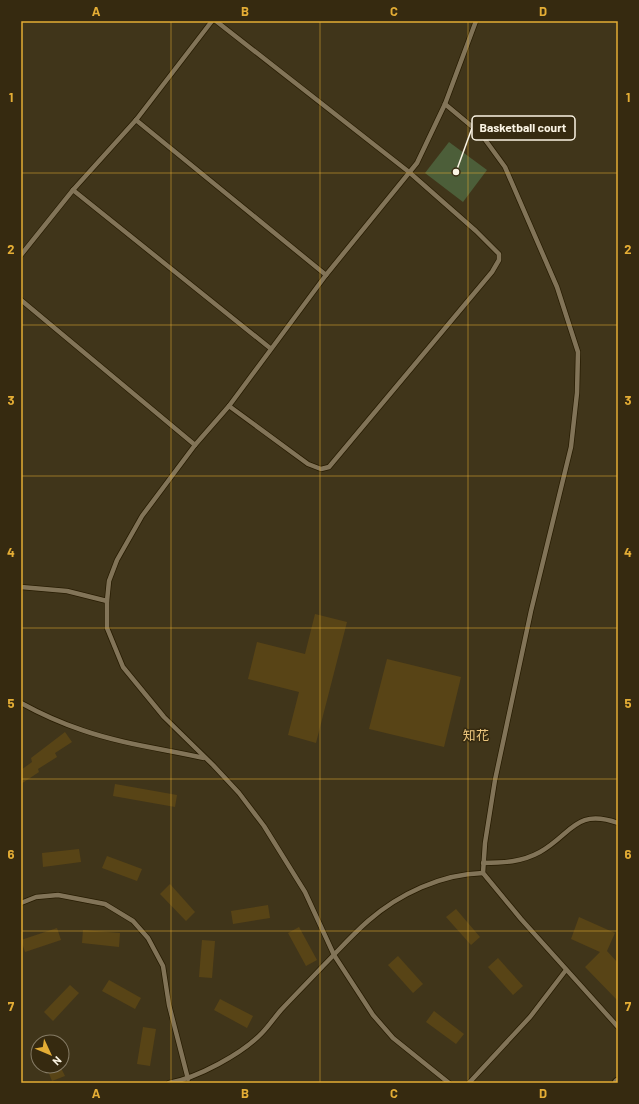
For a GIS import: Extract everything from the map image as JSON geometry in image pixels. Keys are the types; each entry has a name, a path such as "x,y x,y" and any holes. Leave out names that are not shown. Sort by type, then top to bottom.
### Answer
{"lane":[{"path":"21,255 74,190 136,120 212,21"},
{"path":"216,21 408,172 476,231 500,254 499,260 492,272 329,467 321,469 308,464 229,406"},
{"path":"449,1083 393,1038 365,1002 334,955 305,892 264,826 239,793 164,717 123,667 107,628 107,601 109,581 117,560 142,516 195,445 229,406 270,348 326,275 408,172 417,164 445,104 476,21"},
{"path":"445,104 481,134 505,167 557,287 578,352 577,393 571,447 531,610 496,780 483,862 483,873 566,970 618,1027"},
{"path":"136,120 326,275"},
{"path":"74,190 270,348"},
{"path":"21,300 195,445"},
{"path":"21,587 67,591 107,601"},
{"path":"21,703 47,717 82,730 134,744 205,758"},
{"path":"483,862 511,862 541,852 564,833 589,818 601,817 618,823"},
{"path":"169,1083 188,1079 237,1052 261,1034 281,1010 368,920 396,901 422,887 445,878 465,873 483,873"},
{"path":"21,903 36,897 58,895 105,904 133,921 148,938 163,966 169,1005 188,1079"},
{"path":"469,1083 530,1017 566,970"}],"green space":[{"path":"449,142 487,170 463,202 425,173"}],"building":[{"path":"315,614 347,622 316,743 288,735 299,692 248,679 257,642 305,654"},
{"path":"387,659 461,677 444,747 369,729"},
{"path":"65,732 72,742 55,753 57,757 38,769 39,772 21,784 21,770 32,762 31,758"},
{"path":"115,784 177,795 175,807 113,796"},
{"path":"79,849 81,862 43,867 42,853"},
{"path":"107,856 142,869 137,881 102,868"},
{"path":"170,884 195,912 186,921 160,894"},
{"path":"268,905 270,918 233,924 231,911"},
{"path":"456,909 480,937 471,945 446,917"},
{"path":"579,917 615,933 607,951 618,963 618,1001 585,967 600,952 571,939"},
{"path":"299,927 317,960 306,966 288,933"},
{"path":"57,928 61,940 25,952 21,940"},
{"path":"83,930 120,933 119,947 82,943"},
{"path":"202,940 215,941 212,978 199,977"},
{"path":"398,956 423,984 413,993 388,965"},
{"path":"498,958 523,986 513,995 488,967"},
{"path":"109,980 141,998 135,1009 102,991"},
{"path":"70,985 79,993 53,1021 44,1012"},
{"path":"220,999 253,1016 247,1028 214,1010"},
{"path":"434,1011 464,1034 456,1044 426,1022"},
{"path":"143,1027 156,1029 150,1066 137,1064"},
{"path":"49,1074 64,1074 65,1076 52,1081"}],"place":[{"name":"Basketball court","path":"456,172"}],"district":[{"name":"知花","path":"476,735"}]}
